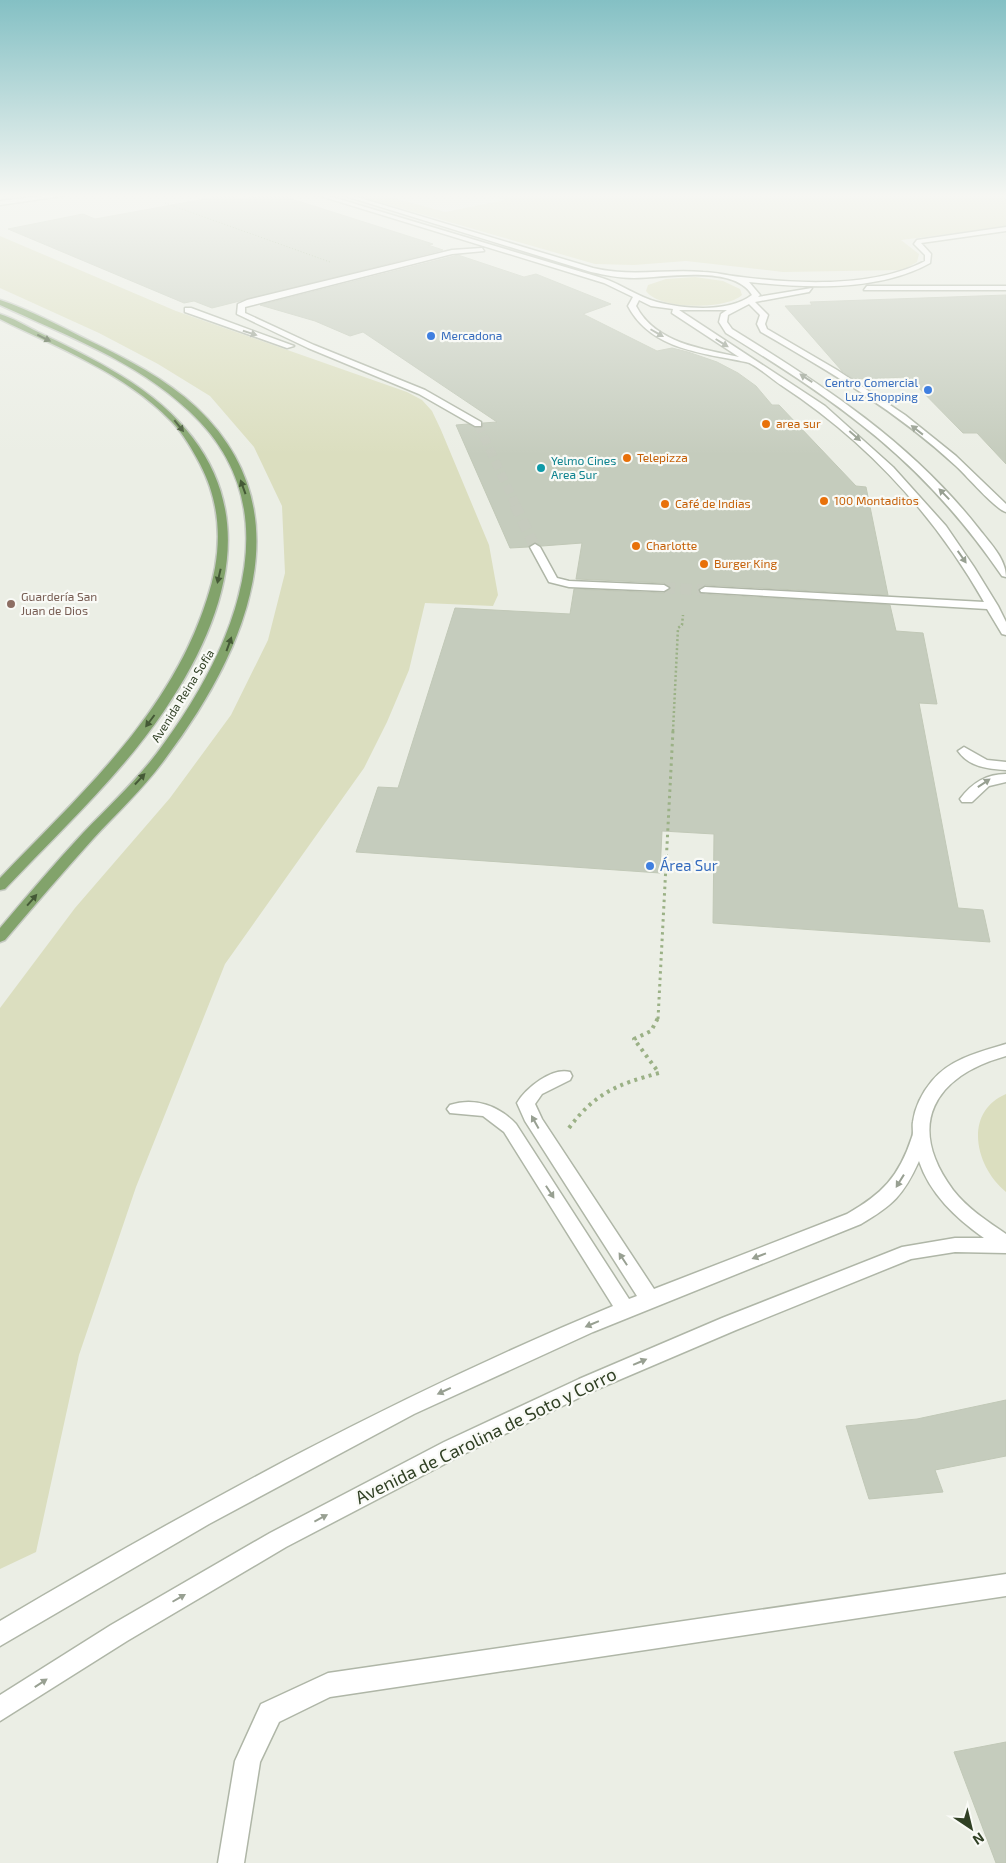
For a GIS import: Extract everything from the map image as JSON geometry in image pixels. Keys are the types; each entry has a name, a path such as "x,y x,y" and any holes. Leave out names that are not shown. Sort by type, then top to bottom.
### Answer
{"main road":[{"name":"Avenida Reina Sofía","path":"0,302 136,369 194,410 219,438 237,471 250,504 254,549 246,599 225,655 197,703 161,756 77,847 0,937"},
{"name":"Avenida Reina Sofía","path":"0,316 114,374 169,414 192,443 212,475 222,508 225,552 214,600 193,656 163,704 127,752 0,886"}],"street":[{"path":"336,281 250,302 242,306 241,314 321,352 387,377 438,400 478,424"},
{"path":"602,281 682,314 707,333 757,363 822,408 890,469 942,528 993,606 1006,632"},
{"path":"640,281 633,286 635,295 632,306 634,312 645,326 660,336 687,347 757,363"},
{"path":"740,281 749,284 755,290 756,295 751,301"},
{"path":"770,281 1006,282"},
{"path":"1006,288 825,289 751,301 725,314 723,322 729,331 816,385 882,435 949,500 1006,574"},
{"path":"751,301 764,315 761,324 764,330 861,387 894,411 945,451 1006,509"},
{"path":"667,307 705,310 738,306"},
{"path":"188,310 281,343 321,352"},
{"path":"535,546 553,580 569,584 664,588"},
{"path":"704,590 993,606"},
{"path":"964,751 972,760 990,765 1006,766"},
{"path":"967,799 978,787 993,777 1006,778"},
{"path":"1006,1050 985,1054 957,1067 935,1086 923,1110 921,1137 928,1166 947,1195 974,1222 1006,1245"},
{"path":"564,1076 536,1090 526,1104 534,1120 650,1299"},
{"path":"456,1109 482,1108 499,1116 510,1128 625,1309"},
{"path":"0,1634 91,1579 250,1489 424,1400 546,1343 625,1309 854,1219 874,1207 899,1184 921,1137"},
{"name":"Avenida de Carolina de Soto y Corro","path":"0,1709 119,1633 278,1540 452,1449 586,1385 728,1324 909,1252 955,1245 1006,1245"},
{"path":"231,1863 248,1761 270,1713 328,1685 1006,1585"}],"path":[{"path":"567,1130 577,1115 596,1097 616,1084 659,1073 634,1039 651,1031 658,1022 678,628 682,625 683,616"}],"green space":[{"path":"0,281 105,281 176,311 407,392 422,400 432,411 441,430 489,545 498,595 493,606 425,603 409,670 387,722 364,768 225,964 136,1187 79,1355 36,1552 0,1569 0,1008 75,908 170,798 231,715 268,640 285,573 282,506 254,447 210,396 158,364 99,333 0,288"},
{"path":"660,281 723,281 740,289 742,295 734,300 722,303 693,306 678,305 653,297 646,291 648,285"},
{"path":"1006,1094 1006,1192 987,1169 978,1141 979,1127 983,1114 992,1103"}],"building":[{"path":"132,281 320,281 212,308 194,301 184,303"},
{"path":"355,281 553,281 611,304 583,314 657,351 672,348 717,362 738,373 756,386 772,405 779,405 856,486 866,487 888,595 705,585 698,591 701,594 890,605 896,631 923,633 937,704 919,703 958,908 983,910 990,942 713,923 714,834 662,831 660,873 356,852 378,787 398,788 455,608 570,614 574,589 664,593 671,589 664,583 576,579 582,543 542,546 534,542 528,547 510,548 456,425 468,424 481,428 483,423 497,422 363,332 350,336 315,321 260,305"},
{"path":"1006,295 1006,464 977,433 963,433 908,377 854,379 842,371 785,306 812,305 810,302"},
{"path":"1006,1400 1006,1456 935,1470 943,1492 869,1499 846,1426 917,1419"},
{"path":"1006,1742 1006,1863 996,1863 954,1752"}],"tunnel":[{"path":"478,424 516,506"},
{"path":"515,505 535,547"},
{"path":"664,588 705,590"}],"place":[{"name":"Mercadona","path":"431,336"},
{"name":"Centro Comercial Luz Shopping","path":"928,390"},
{"name":"area sur","path":"766,424"},
{"name":"Telepizza","path":"627,458"},
{"name":"Yelmo Cines Area Sur","path":"541,468"},
{"name":"100 Montaditos","path":"824,501"},
{"name":"Café de Indias","path":"665,504"},
{"name":"Charlotte","path":"636,546"},
{"name":"Burger King","path":"704,564"},
{"name":"Guardería San Juan de Dios","path":"11,604"},
{"name":"Área Sur","path":"650,866"}]}
